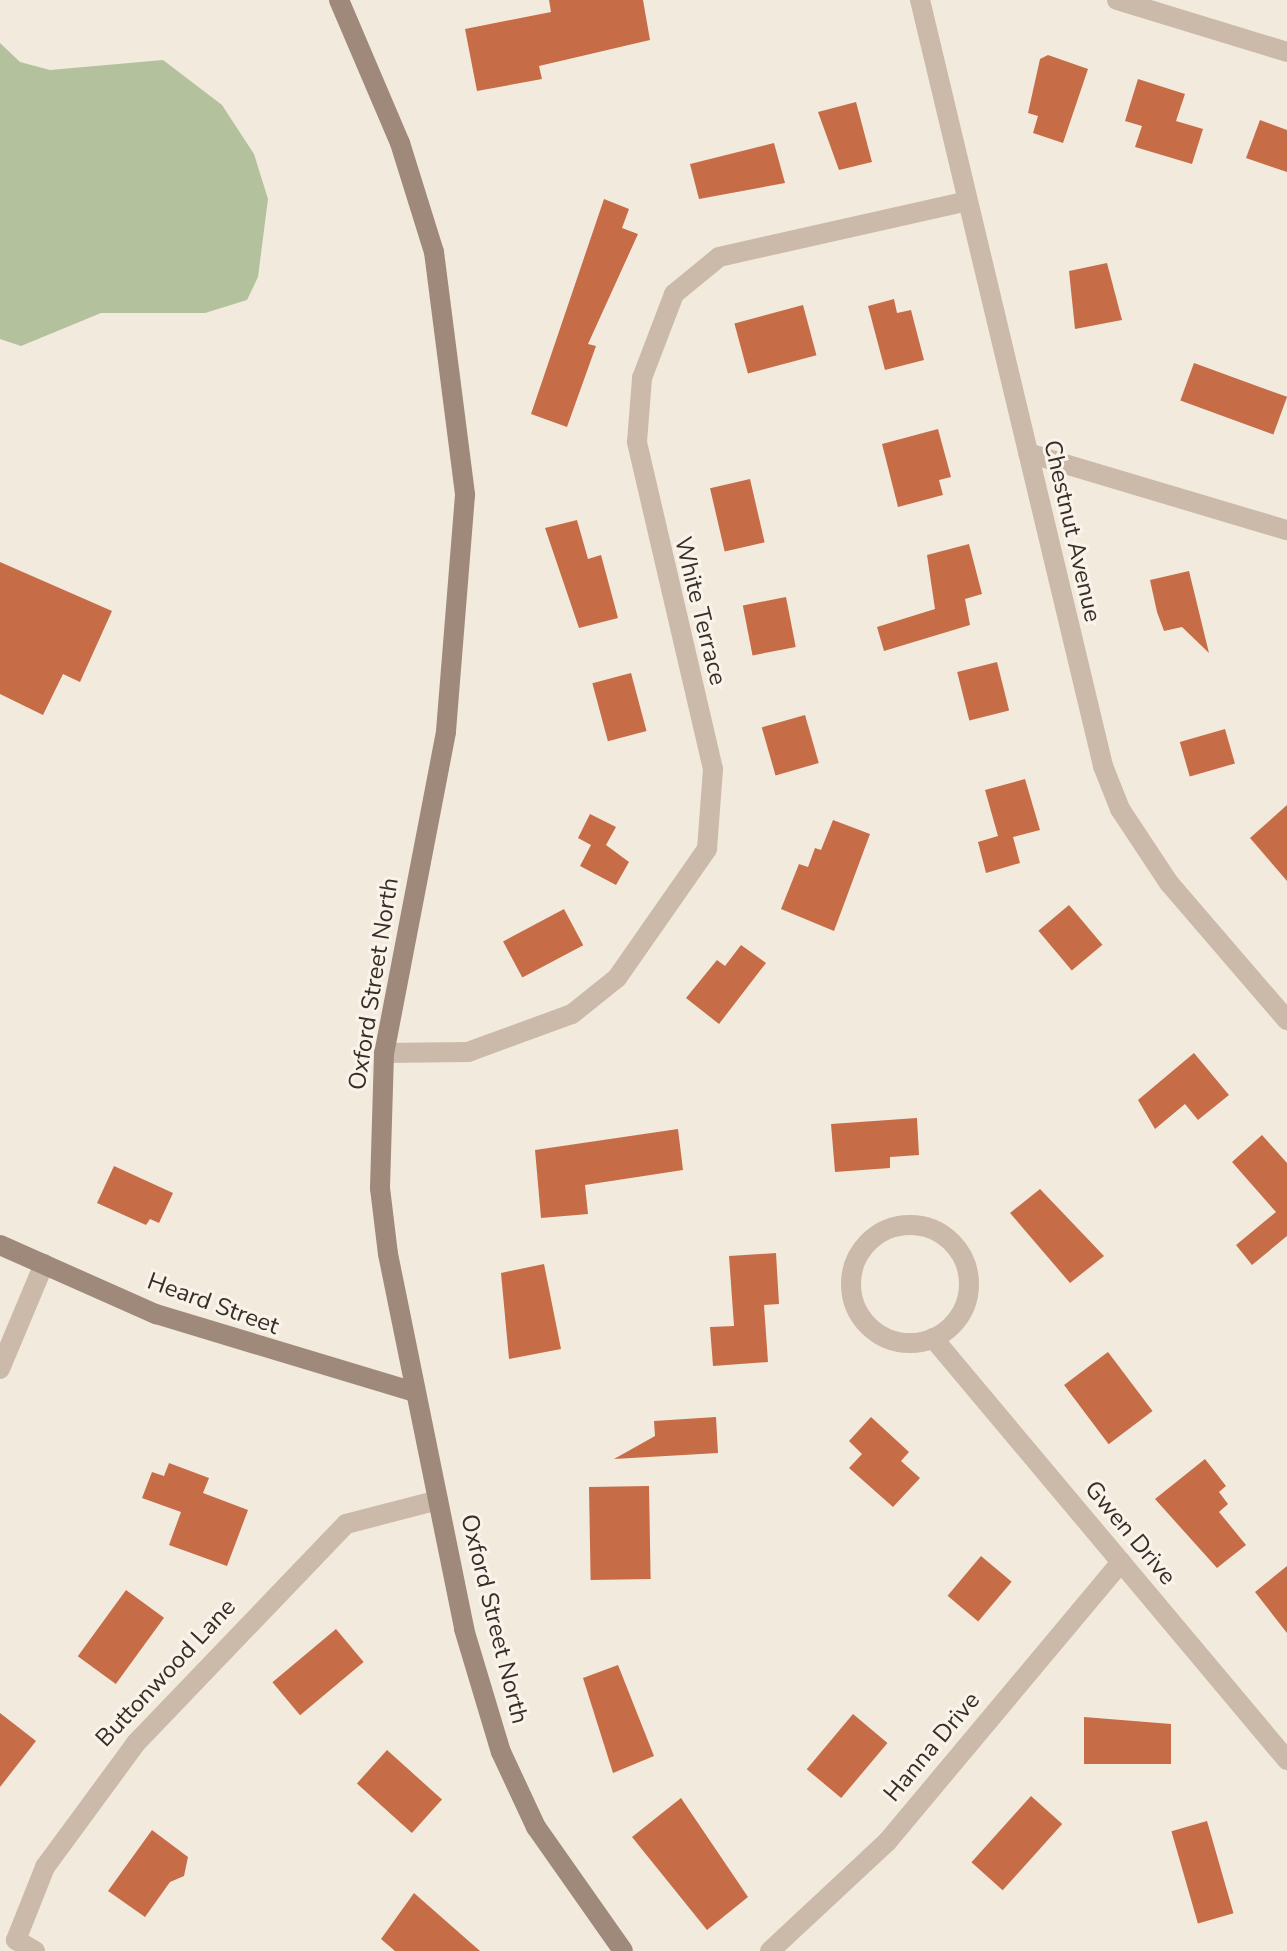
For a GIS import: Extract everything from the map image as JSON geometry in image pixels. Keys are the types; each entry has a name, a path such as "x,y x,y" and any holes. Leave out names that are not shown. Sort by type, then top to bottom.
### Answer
{"street":[{"name":"Oxford Street North","path":"339,0 400,143 434,252 465,495 446,732 384,1053 380,1188 415,1392 438,1500 501,1752 536,1827 623,1951"},
{"name":"Chestnut Avenue","path":"920,0 1091,724 1120,809 1169,883 1287,1020"},
{"path":"1117,0 1287,52"},
{"name":"White Terrace","path":"384,1053 468,1052 572,1014 617,978 707,849 713,769 637,442 642,378 674,294 719,257 967,201"},
{"path":"1028,453 1287,530"},
{"path":"888,1229 935,1230 967,1267 961,1314 933,1338 885,1338 853,1301 854,1264 888,1229"},
{"name":"Heard Street","path":"0,1245 269,1353 415,1392"},
{"path":"0,1369 44,1264"},
{"name":"Gwen Drive","path":"933,1338 1287,1760"},
{"name":"Buttonwood Lane","path":"35,1951 16,1940 45,1867 136,1743 346,1524 438,1500"},
{"name":"Hanna Drive","path":"770,1951 887,1842 1121,1562"}],"green space":[{"path":"0,43 20,62 50,70 163,60 222,105 254,154 268,199 258,277 247,300 205,313 101,313 21,346 0,339"}],"building":[{"path":"549,0 643,0 650,40 539,66 542,79 477,91 465,29 551,12"},
{"path":"1048,55 1088,69 1063,143 1033,133 1038,116 1028,113 1040,59"},
{"path":"1138,79 1185,94 1176,121 1203,129 1192,164 1135,147 1142,126 1125,121"},
{"path":"856,102 872,162 839,170 818,112"},
{"path":"1260,120 1287,130 1287,172 1246,158"},
{"path":"774,143 785,183 699,199 690,164"},
{"path":"604,199 629,209 622,228 638,234 588,344 596,346 567,427 531,414"},
{"path":"1107,263 1122,320 1075,329 1069,271"},
{"path":"894,299 897,313 911,310 924,360 885,370 868,306"},
{"path":"803,305 816,355 748,374 734,323"},
{"path":"1194,363 1287,397 1273,434 1180,401"},
{"path":"938,429 951,477 939,480 943,495 898,507 882,444"},
{"path":"750,479 765,542 725,552 710,488"},
{"path":"577,520 588,559 601,555 618,618 579,628 545,528"},
{"path":"969,544 982,594 965,599 970,625 884,651 877,627 935,609 927,555"},
{"path":"0,562 112,611 80,682 63,674 43,715 0,694"},
{"path":"1189,571 1209,653 1182,627 1164,631 1157,612 1150,580"},
{"path":"786,597 796,647 753,655 743,605"},
{"path":"997,662 1009,711 969,720 957,672"},
{"path":"631,673 647,731 608,741 592,683"},
{"path":"805,715 819,763 776,775 762,727"},
{"path":"1225,729 1235,764 1190,777 1180,742"},
{"path":"1025,779 1040,830 1013,837 1020,863 986,873 978,842 998,836 985,790"},
{"path":"1287,805 1287,881 1250,838"},
{"path":"590,814 616,827 606,845 629,862 616,885 580,866 591,845 578,838"},
{"path":"833,820 870,834 834,931 781,909 799,864 808,867 815,848 821,850"},
{"path":"1069,905 1102,945 1072,971 1038,931"},
{"path":"564,909 583,945 522,978 503,941"},
{"path":"741,945 766,963 719,1024 686,998 717,960 725,966"},
{"path":"1194,1053 1229,1095 1198,1120 1185,1104 1155,1129 1138,1100"},
{"path":"917,1118 919,1155 890,1157 890,1168 835,1172 831,1124"},
{"path":"678,1129 683,1170 585,1185 588,1214 541,1218 535,1150"},
{"path":"1262,1135 1287,1163 1287,1236 1252,1265 1236,1245 1276,1212 1232,1162"},
{"path":"114,1166 173,1193 159,1223 150,1219 146,1225 97,1203"},
{"path":"1040,1189 1104,1256 1070,1283 1010,1213"},
{"path":"776,1253 779,1304 764,1305 768,1362 713,1366 710,1327 734,1326 729,1256"},
{"path":"544,1264 561,1349 509,1359 501,1273"},
{"path":"1108,1352 1153,1411 1109,1444 1064,1385"},
{"path":"716,1417 718,1453 614,1459 655,1436 654,1421"},
{"path":"871,1417 909,1452 901,1461 920,1478 893,1507 849,1468 862,1454 849,1441"},
{"path":"1205,1459 1226,1486 1219,1492 1228,1504 1219,1512 1246,1545 1217,1568 1155,1499"},
{"path":"169,1463 209,1478 203,1493 248,1510 227,1566 169,1545 181,1512 142,1498 152,1472 164,1476"},
{"path":"649,1486 651,1579 591,1580 589,1487"},
{"path":"981,1556 1012,1582 978,1622 948,1596"},
{"path":"1287,1566 1287,1633 1255,1592"},
{"path":"126,1590 164,1618 116,1684 78,1656"},
{"path":"336,1629 364,1662 300,1715 272,1682"},
{"path":"618,1665 654,1756 613,1773 583,1678"},
{"path":"0,1713 36,1741 0,1787"},
{"path":"853,1714 887,1743 841,1798 807,1769"},
{"path":"1084,1717 1171,1724 1171,1764 1084,1764"},
{"path":"387,1750 442,1800 412,1833 357,1783"},
{"path":"1031,1796 1062,1824 1003,1890 971,1862"},
{"path":"681,1798 748,1897 707,1930 632,1837"},
{"path":"1207,1821 1233,1913 1198,1923 1171,1831"},
{"path":"152,1830 188,1857 184,1876 170,1882 145,1917 108,1891"},
{"path":"414,1893 480,1951 395,1951 381,1939"}]}
